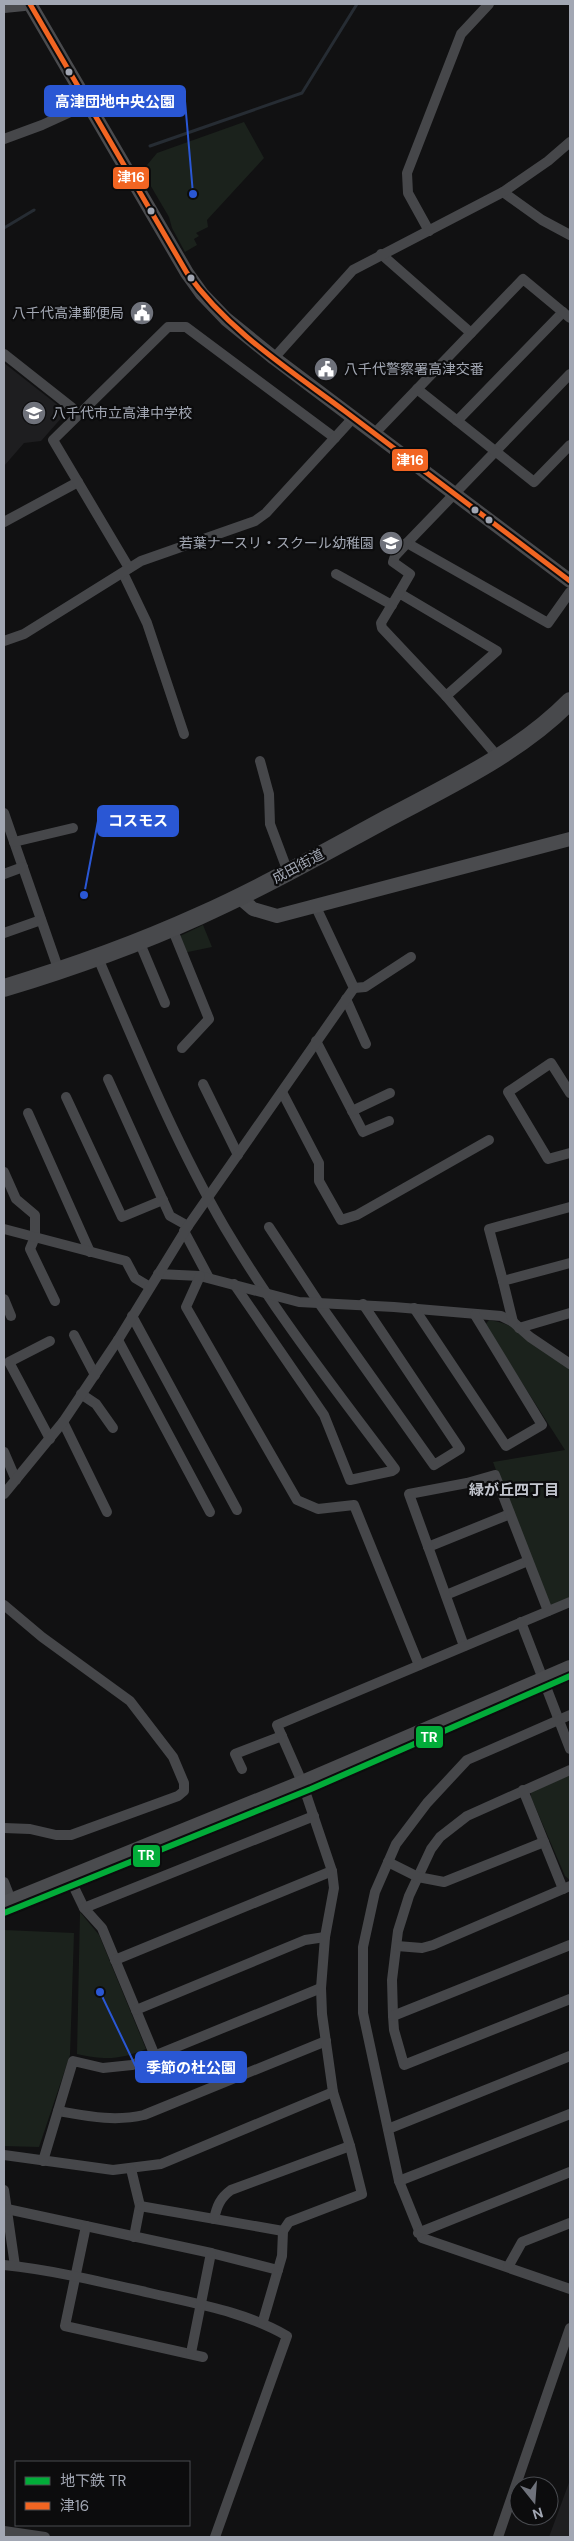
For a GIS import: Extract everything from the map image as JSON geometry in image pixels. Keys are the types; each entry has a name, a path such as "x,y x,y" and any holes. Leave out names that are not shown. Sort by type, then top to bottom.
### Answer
{"highway":[{"name":"成田街道","path":"4,988 98,958 172,928 239,897 498,757 544,725 570,701"}],"street":[{"path":"4,6 24,4"},
{"path":"30,4 179,260 210,303 242,333 274,358 570,581"},
{"path":"429,232 408,193 407,173 462,34 489,4"},
{"path":"4,139 42,125 88,104"},
{"path":"274,358 353,270 503,192 548,161 570,142"},
{"path":"503,192 542,220 570,235"},
{"path":"381,254 471,333"},
{"path":"374,434 523,279 567,315 456,421"},
{"path":"184,734 147,623 126,570 53,440 168,327 186,327 335,438"},
{"path":"4,354 80,414"},
{"path":"498,757 446,696 382,628 381,623 410,574 393,562 395,556 570,374"},
{"path":"417,389 534,482 570,445"},
{"path":"4,641 24,634 141,561 255,521 266,513 353,418"},
{"path":"4,522 78,482"},
{"path":"407,543 548,623 570,592"},
{"path":"336,574 392,606"},
{"path":"399,593 497,651 446,696"},
{"path":"260,761 269,794 270,824 288,872"},
{"path":"4,812 59,971"},
{"path":"14,842 73,828"},
{"path":"239,897 253,909 277,916 570,839"},
{"path":"4,874 23,867"},
{"path":"315,905 354,988"},
{"path":"4,933 41,920"},
{"path":"172,928 209,1019 182,1048"},
{"path":"139,941 165,1003"},
{"path":"4,1494 63,1422 118,1340 186,1228 354,988 365,987 411,957"},
{"path":"98,958 159,1099 209,1197 266,1293 293,1334 395,1469 392,1472 350,1480 324,1415 234,1284"},
{"path":"346,999 366,1044"},
{"path":"316,1041 363,1132 390,1121"},
{"path":"570,1093 551,1063 508,1092 548,1159 570,1153"},
{"path":"108,1079 170,1216 186,1228 204,1277"},
{"path":"203,1084 238,1155"},
{"path":"282,1092 319,1163 319,1181 341,1220 357,1214 489,1140"},
{"path":"352,1111 390,1094"},
{"path":"66,1097 122,1216 163,1200"},
{"path":"28,1113 90,1252"},
{"path":"4,1172 16,1199 35,1215 35,1237 30,1249 55,1301"},
{"path":"516,1325 490,1229 570,1207"},
{"path":"269,1227 318,1303 434,1465 460,1450 363,1304"},
{"path":"4,1229 126,1261 135,1278 150,1287"},
{"path":"503,1281 570,1263"},
{"path":"158,1274 204,1277 291,1300 501,1316 570,1364"},
{"path":"204,1277 186,1307 298,1500 318,1509 354,1505 420,1665"},
{"path":"4,1299 12,1316"},
{"path":"414,1308 506,1446 542,1425 475,1315"},
{"path":"516,1325 570,1314"},
{"path":"132,1316 238,1510"},
{"path":"74,1335 95,1375"},
{"path":"118,1340 210,1512"},
{"path":"50,1341 9,1362 50,1439"},
{"path":"80,1394 96,1404 113,1428"},
{"path":"63,1422 107,1512"},
{"path":"4,1452 16,1480"},
{"path":"464,1646 409,1494 467,1483 495,1475 548,1611"},
{"path":"428,1547 510,1514"},
{"path":"446,1595 528,1562"},
{"path":"262,2322 282,2256 283,2231 289,2222 362,2194 350,2146 333,2092 326,2041 322,1988 325,1937 334,1888 332,1871 302,1782 277,1725 570,1602"},
{"path":"4,1605 42,1637 130,1700 173,1757 184,1783 184,1791 178,1796 71,1835 56,1835 30,1828 4,1828"},
{"path":"521,1622 570,1749"},
{"path":"4,1882 7,1902 302,1782 570,1667"},
{"path":"570,1715 467,1760 427,1803 396,1844 375,1892 363,1947 363,2013 399,2182 418,2233 422,2238 570,2289"},
{"path":"242,1769 236,1754 282,1736"},
{"path":"570,1770 467,1816 440,1837 431,1849 403,1912 392,1980 394,2030 404,2065 570,1999"},
{"path":"397,1946 422,1948 433,1945 566,1888 544,1842 524,1790"},
{"path":"84,1908 314,1816"},
{"path":"388,1862 418,1877 444,1882 544,1842"},
{"path":"116,1960 332,1871"},
{"path":"68,1877 84,1908 102,1928 155,2056"},
{"path":"136,2010 305,1940 325,1937"},
{"path":"393,2016 570,1945"},
{"path":"43,2160 73,2061 103,2068 132,2065 322,1988"},
{"path":"58,2111 105,2119 125,2119 144,2115 326,2041"},
{"path":"388,2129 570,2056"},
{"path":"4,2155 114,2170 162,2164 333,2092"},
{"path":"399,2182 570,2114"},
{"path":"214,2219 216,2208 223,2196 231,2190 350,2146"},
{"path":"131,2169 140,2206 134,2237"},
{"path":"418,2233 570,2172"},
{"path":"4,2190 15,2266"},
{"path":"140,2206 283,2231"},
{"path":"7,2209 211,2253 278,2270"},
{"path":"508,2268 522,2242 570,2223"},
{"path":"86,2226 65,2326 191,2353 202,2358"},
{"path":"191,2353 211,2253"},
{"path":"4,2265 75,2276 200,2304 262,2322 287,2336 215,2537"},
{"path":"498,2537 570,2328"},
{"path":"4,2531 45,2537"}],"shaded area":[{"path":"244,122 264,158 207,220 208,227 196,233 199,236 194,239 197,245 185,252 172,228 169,217 142,171 157,153"},
{"name":"八千代市立高津中学校","path":"4,363 64,410 64,415 41,441 24,443 4,466"},
{"path":"203,925 212,947 183,953 180,936"},
{"path":"489,1320 511,1326 522,1332 570,1367 570,1602 548,1611 493,1462 565,1450 485,1325"},
{"path":"570,1775 570,1880 565,1876 531,1797 531,1792"},
{"path":"80,1912 99,1935 146,2049 112,2058 77,2054"},
{"path":"4,1930 74,1933 70,2055 39,2147 4,2146"},
{"path":"570,2480 570,2537 549,2537 553,2526 559,2526 559,2510"}],"waterway":[{"path":"150,146 302,93 357,4"},
{"path":"4,228 34,210"}],"metro line":[{"name":"TR","path":"4,1913 311,1789 570,1676"}],"transit line":[{"name":"津16","path":"30,4 187,273 203,294 241,331 282,365 570,581"}],"place":[{"name":"高津団地中央公園","path":"193,194"},
{"name":"八千代高津郵便局","path":"142,313"},
{"name":"八千代警察署高津交番","path":"326,369"},
{"name":"八千代市立高津中学校","path":"34,413"},
{"name":"若葉ナースリ・スクール幼稚園","path":"391,543"},
{"name":"コスモス","path":"84,895"},
{"name":"季節の杜公園","path":"100,1992"}],"district":[{"name":"緑が丘四丁目","path":"514,1490"}]}
